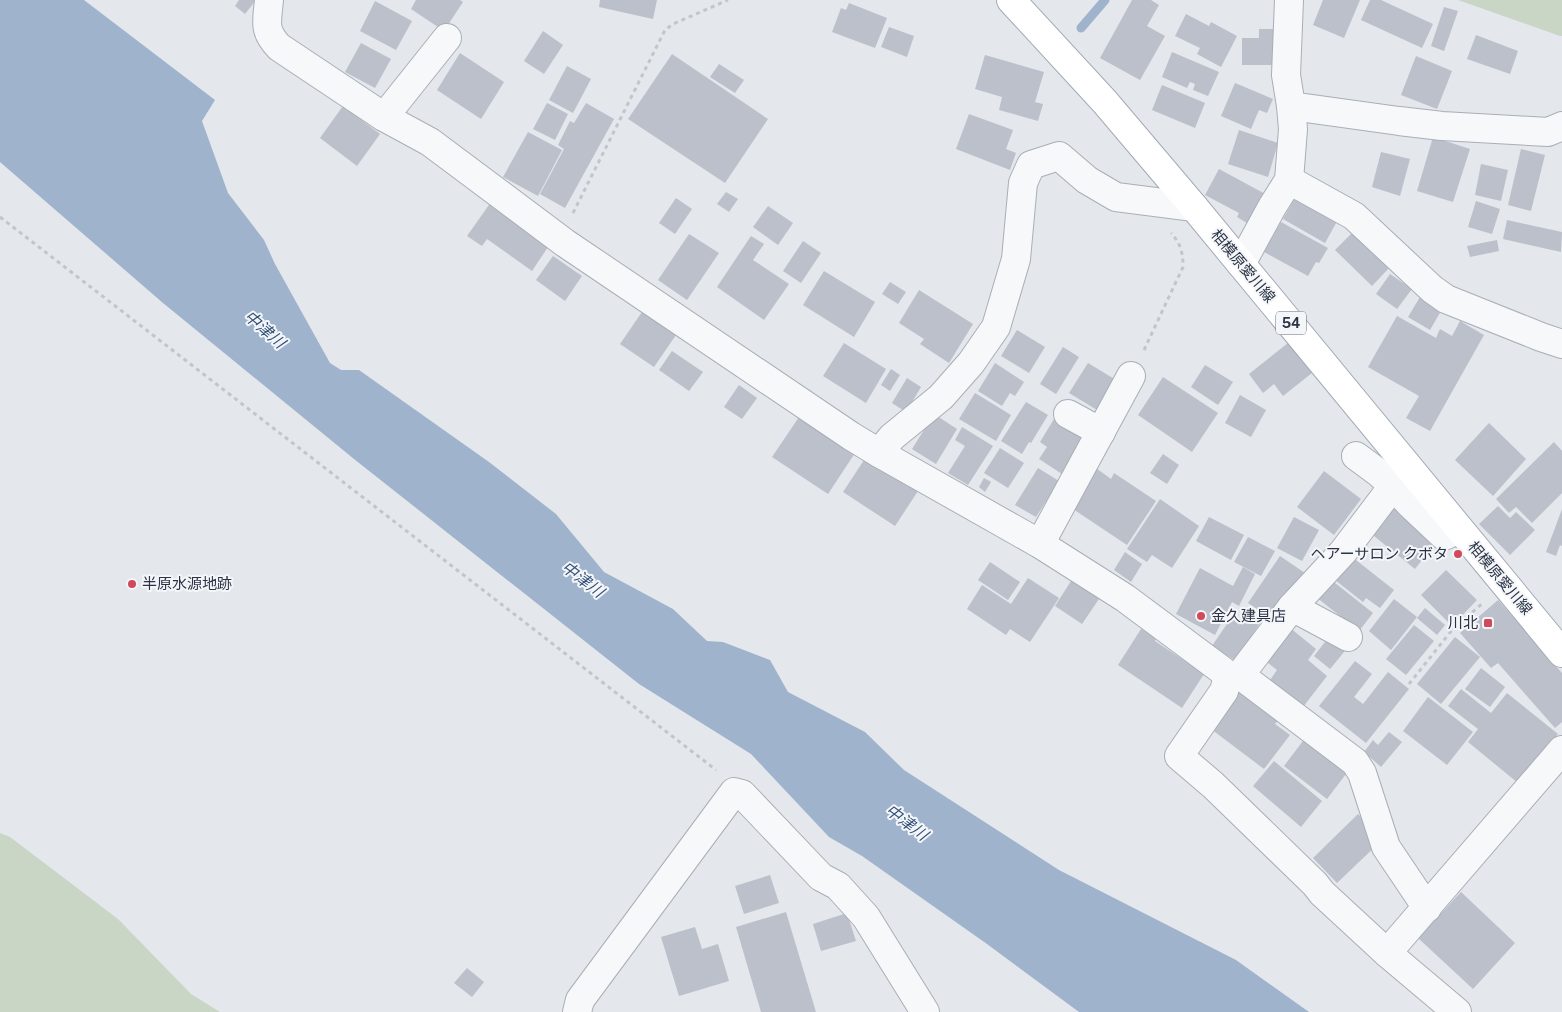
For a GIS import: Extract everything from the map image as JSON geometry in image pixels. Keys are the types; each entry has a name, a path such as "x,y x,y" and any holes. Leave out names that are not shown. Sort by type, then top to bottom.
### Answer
{"main road":[{"name":"相模原愛川線","path":"1011,0 1105,102 1194,207 1562,653"}],"street":[{"path":"269,0 267,28 270,38 279,47 384,117 430,142 565,243 851,436 1040,544 1124,598 1223,671 1355,762 1362,773 1386,847 1427,908"},
{"path":"1241,264 1289,180 1293,129 1286,75 1289,0"},
{"path":"384,117 447,38"},
{"path":"1291,106 1442,126 1548,132 1562,126"},
{"path":"880,453 892,437 942,397 971,363 996,326 1016,259 1023,183 1031,165 1059,156 1087,180 1116,197 1194,207"},
{"path":"1289,180 1354,216 1432,289 1446,298 1541,338 1562,344"},
{"path":"1040,544 1132,376"},
{"path":"1068,414 1101,432"},
{"path":"1356,456 1380,473 1444,536 1459,529"},
{"path":"1393,486 1343,552 1292,607 1233,677 1179,756 1213,785 1322,893 1387,953 1457,1012"},
{"path":"1292,607 1348,638"},
{"path":"1387,953 1562,750"},
{"path":"577,1012 580,1000 734,792 742,794 821,877 838,886 866,917 926,1012"}],"path":[{"path":"565,243 572,216 665,30 673,24 728,0"},
{"path":"1132,376 1182,267 1183,253 1178,241 1169,230 1153,224 1157,202"},
{"path":"0,217 722,775 734,792"},
{"path":"1409,684 1452,630 1504,584"}],"green space":[{"path":"1458,0 1562,0 1562,36 1560,36"},
{"path":"0,833 10,837 118,919 191,994 220,1012 0,1012"}],"water":[{"name":"中津川","path":"0,0 84,0 215,100 202,121 228,193 264,240 275,264 330,363 341,370 359,370 489,462 556,514 604,572 673,609 707,641 723,642 770,660 788,692 865,732 904,770 1059,870 1236,960 1309,1012 1079,1012 987,944 862,856 829,837 751,754 639,684 354,459 163,303 0,162"}],"building":[{"path":"239,0 256,0 245,14 235,6"},
{"path":"416,0 460,0 463,2 444,31 411,9"},
{"path":"600,0 657,0 653,19 599,7"},
{"path":"1132,0 1151,0 1159,5 1147,26 1165,36 1140,80 1100,58"},
{"path":"1323,0 1360,0 1344,38 1313,25"},
{"path":"1370,0 1381,0 1433,24 1422,48 1361,20"},
{"path":"375,1 412,21 396,50 360,31"},
{"path":"849,3 887,18 875,48 832,32 841,8 846,10"},
{"path":"1444,7 1458,11 1444,51 1431,46"},
{"path":"1186,14 1209,26 1211,22 1237,36 1221,67 1197,54 1200,48 1175,36"},
{"path":"889,27 914,36 907,57 881,47"},
{"path":"1259,29 1276,29 1276,65 1242,65 1242,38 1259,38"},
{"path":"543,31 563,45 544,74 524,61"},
{"path":"1476,35 1518,51 1510,74 1467,59"},
{"path":"361,43 391,59 375,88 345,72"},
{"path":"1172,52 1219,72 1208,96 1193,90 1195,84 1190,82 1187,88 1162,77"},
{"path":"460,53 504,82 481,119 437,90"},
{"path":"672,54 768,119 725,183 628,119"},
{"path":"985,55 1044,72 1035,102 1043,104 1038,121 999,110 1002,97 975,89"},
{"path":"1416,56 1452,71 1437,109 1401,95"},
{"path":"719,64 744,80 735,93 710,77"},
{"path":"567,66 591,79 573,113 549,100"},
{"path":"1235,83 1273,99 1267,113 1259,110 1251,129 1221,116"},
{"path":"1162,85 1205,103 1195,128 1152,110"},
{"path":"547,103 568,114 555,140 533,129"},
{"path":"586,103 614,119 565,208 540,194 564,149 558,145 570,121 574,123"},
{"path":"343,106 380,134 357,166 320,138"},
{"path":"969,114 1013,130 1006,149 1016,153 1010,170 956,149"},
{"path":"1239,130 1278,143 1268,177 1228,164"},
{"path":"528,132 562,150 538,196 503,177"},
{"path":"1433,137 1470,149 1453,202 1417,191"},
{"path":"1521,149 1545,155 1531,211 1508,205"},
{"path":"1381,152 1410,159 1400,196 1372,187"},
{"path":"1481,164 1508,170 1501,201 1475,195"},
{"path":"1219,169 1269,196 1252,226 1237,217 1239,213 1205,195"},
{"path":"726,192 738,199 729,212 717,204"},
{"path":"1298,193 1340,216 1325,243 1283,219"},
{"path":"676,198 692,209 675,234 659,223"},
{"path":"1476,201 1500,209 1492,234 1468,227"},
{"path":"491,202 550,244 532,271 487,239 482,246 467,236"},
{"path":"768,206 793,223 778,245 753,227"},
{"path":"1507,220 1562,232 1561,252 1503,239"},
{"path":"1281,222 1328,248 1319,263 1316,262 1308,276 1264,252"},
{"path":"1352,233 1389,268 1372,286 1335,250"},
{"path":"689,234 719,253 687,300 658,280"},
{"path":"751,236 764,244 753,260 789,284 764,320 717,287"},
{"path":"1497,240 1499,251 1470,257 1467,246"},
{"path":"803,241 821,253 801,283 783,271"},
{"path":"553,256 582,276 565,301 536,280"},
{"path":"824,271 875,302 854,337 803,305"},
{"path":"1390,274 1412,289 1397,309 1376,294"},
{"path":"890,282 906,292 898,304 882,294"},
{"path":"919,290 973,324 949,363 920,344 924,339 899,323"},
{"path":"1420,297 1441,311 1430,330 1408,317"},
{"path":"642,312 676,335 654,367 620,344"},
{"path":"1397,316 1436,338 1440,329 1452,336 1460,321 1484,335 1430,431 1406,418 1419,396 1368,367"},
{"path":"1017,330 1045,347 1029,373 1001,356"},
{"path":"844,343 886,369 866,403 823,376"},
{"path":"1288,343 1312,373 1283,396 1274,384 1263,393 1249,374"},
{"path":"1063,347 1079,357 1056,394 1040,384"},
{"path":"672,351 703,372 689,391 659,370"},
{"path":"995,363 1024,382 1015,396 1010,393 1002,406 978,391"},
{"path":"1088,363 1116,380 1097,410 1069,393"},
{"path":"1205,365 1233,382 1218,405 1191,387"},
{"path":"891,369 900,375 890,391 881,385"},
{"path":"1163,377 1218,413 1192,452 1138,415"},
{"path":"907,378 921,387 906,412 892,403"},
{"path":"739,385 757,398 742,419 724,407"},
{"path":"975,393 1011,415 996,441 959,419"},
{"path":"1240,395 1266,410 1251,437 1225,423"},
{"path":"1026,402 1048,415 1022,454 1001,441"},
{"path":"934,414 957,429 936,464 912,449"},
{"path":"799,417 855,453 828,494 772,457"},
{"path":"1054,419 1084,438 1062,474 1039,459 1047,447 1040,442"},
{"path":"1489,423 1526,459 1493,496 1455,460"},
{"path":"962,427 993,446 968,485 948,473 965,446 955,440"},
{"path":"1554,442 1562,451 1562,493 1532,523 1516,507 1509,513 1496,499"},
{"path":"1000,448 1024,463 1008,488 984,473"},
{"path":"1163,454 1179,465 1167,484 1150,473"},
{"path":"866,457 918,491 895,526 843,492"},
{"path":"1038,468 1059,481 1036,517 1015,505"},
{"path":"1096,468 1111,479 1114,473 1156,501 1127,545 1070,507"},
{"path":"1324,471 1361,499 1334,535 1297,507"},
{"path":"984,478 991,482 985,492 979,487"},
{"path":"1160,499 1199,526 1172,568 1152,555 1147,562 1127,549"},
{"path":"1394,500 1439,538 1415,569 1369,532"},
{"path":"1498,506 1510,518 1516,512 1535,530 1510,555 1479,524"},
{"path":"1562,509 1562,546 1560,545 1556,556 1546,552"},
{"path":"1209,517 1244,535 1231,560 1196,541"},
{"path":"1294,517 1319,530 1302,561 1277,548"},
{"path":"1248,537 1275,551 1261,576 1234,562"},
{"path":"1125,552 1142,564 1131,582 1114,570"},
{"path":"1347,553 1394,590 1380,608 1366,598 1363,602 1330,576"},
{"path":"1280,556 1305,573 1273,620 1248,603"},
{"path":"990,562 1020,582 1008,600 978,580"},
{"path":"1243,567 1255,574 1239,606 1232,602 1215,635 1176,614 1200,568 1233,586"},
{"path":"1446,570 1477,600 1452,626 1421,595"},
{"path":"1028,578 1059,598 1030,642 1010,629 1006,635 967,609 982,585 1011,604"},
{"path":"1073,578 1101,596 1082,624 1055,606"},
{"path":"1330,579 1373,613 1359,631 1316,597"},
{"path":"1394,599 1417,617 1391,650 1369,631"},
{"path":"1498,600 1562,673 1562,722 1555,728 1498,663 1491,668 1460,633"},
{"path":"1425,608 1445,625 1437,635 1417,618"},
{"path":"1249,611 1262,620 1236,661 1212,646 1233,615 1242,621"},
{"path":"1284,623 1316,649 1308,660 1327,676 1303,707 1270,680 1277,670 1258,655"},
{"path":"1414,625 1434,641 1406,675 1386,659"},
{"path":"1141,629 1156,638 1155,641 1204,674 1182,708 1118,665"},
{"path":"1332,633 1349,646 1330,669 1314,656"},
{"path":"1455,637 1480,657 1441,704 1417,684"},
{"path":"1355,661 1372,674 1354,697 1363,704 1388,672 1409,689 1366,743 1319,706"},
{"path":"1481,668 1505,687 1490,707 1465,689"},
{"path":"1236,688 1278,720 1275,724 1290,735 1264,769 1207,726"},
{"path":"1461,689 1491,713 1507,693 1558,734 1518,783 1468,742 1478,729 1448,706"},
{"path":"1428,697 1473,732 1447,765 1403,731"},
{"path":"1389,732 1402,742 1381,767 1364,752 1373,740 1378,745"},
{"path":"1309,733 1352,766 1327,799 1284,766"},
{"path":"1274,761 1322,801 1301,827 1253,786"},
{"path":"1358,814 1382,840 1337,883 1313,858"},
{"path":"770,875 779,903 744,914 735,886"},
{"path":"1461,892 1515,943 1473,989 1418,938"},
{"path":"786,912 816,1012 761,1012 736,927"},
{"path":"847,913 856,941 821,951 813,924"},
{"path":"695,927 702,949 718,944 729,981 679,996 661,937"},
{"path":"467,968 484,982 472,997 454,983"}],"waterway":[{"path":"1081,28 1105,0"}],"place":[{"name":"ヘアーサロン クボタ","path":"1458,554"},
{"name":"半原水源地跡","path":"132,584"},
{"name":"金久建具店","path":"1201,616"},
{"name":"川北","path":"1488,623"}]}
